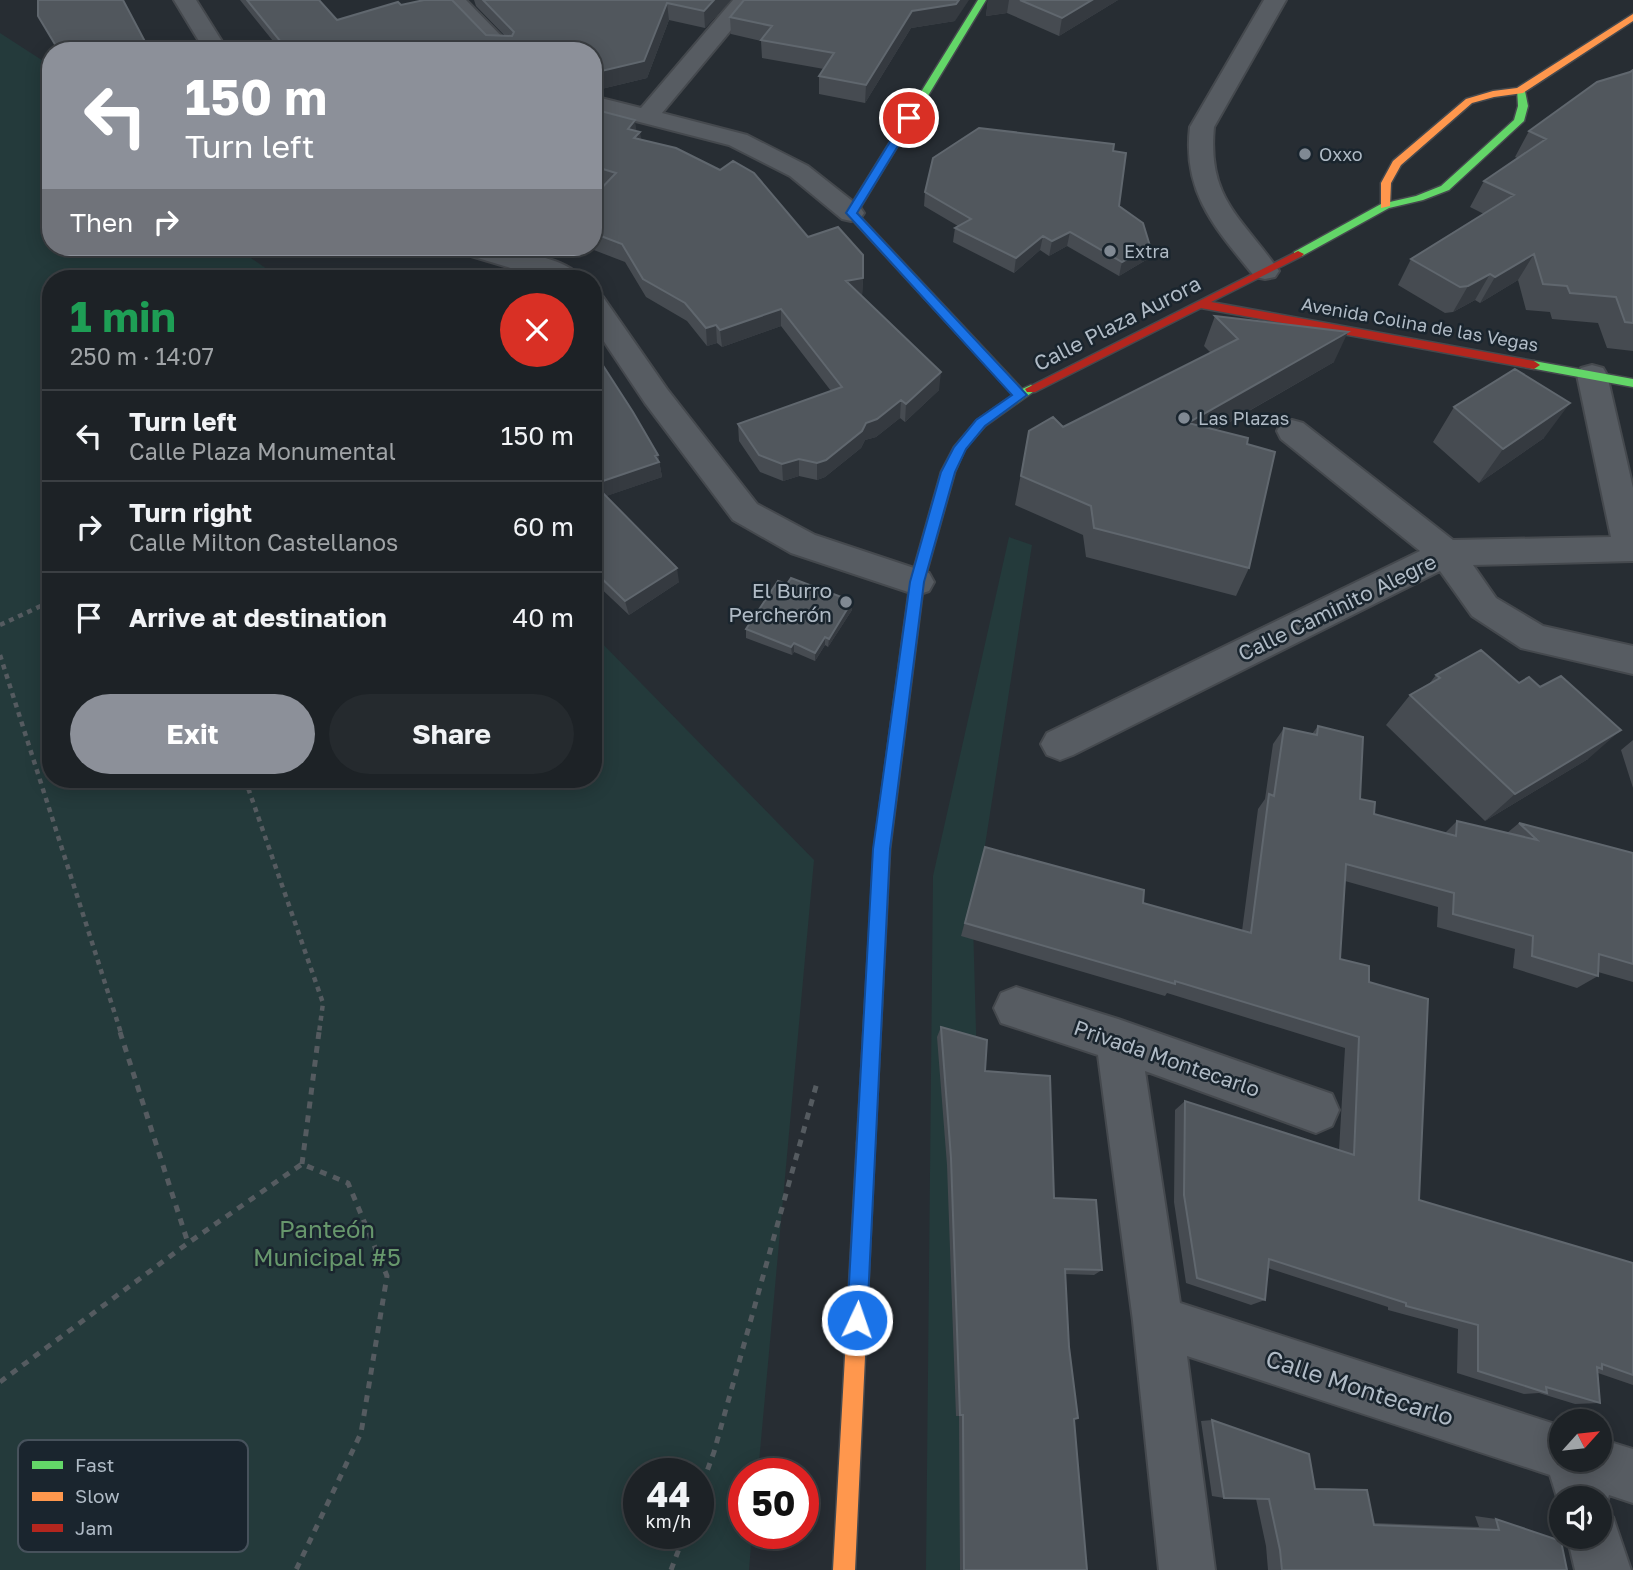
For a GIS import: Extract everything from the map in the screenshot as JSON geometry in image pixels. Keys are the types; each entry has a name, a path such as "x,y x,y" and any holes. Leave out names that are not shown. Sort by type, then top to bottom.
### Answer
{"main road":[{"path":"982,0 851,213 1020,395"},
{"path":"1385,206 1386,183 1397,163 1469,101 1520,90 1633,17"},
{"name":"Calle Plaza Aurora","path":"844,1570 881,849 917,582 948,472 960,447 981,423 1020,395 1265,271 1385,206 1419,198 1445,187 1519,121 1523,106 1520,90"},
{"name":"Avenida Colina de las Vegas","path":"1200,304 1633,383"}],"street":[{"path":"185,0 211,42"},
{"path":"454,0 496,42"},
{"path":"645,118 745,0"},
{"path":"1265,271 1224,220 1202,178 1197,150 1202,127 1275,0"},
{"path":"602,106 738,140 799,170 851,213"},
{"path":"504,256 549,270"},
{"path":"602,316 656,396 745,512 803,544 917,582"},
{"path":"1592,375 1631,548"},
{"path":"1292,431 1446,553 1484,607 1534,638 1633,660"},
{"name":"Calle Caminito Alegre","path":"1060,744 1446,553 1631,548"},
{"name":"Privada Montecarlo","path":"1016,1008 1118,1040 1317,1110"},
{"path":"1118,1040 1158,1321 1187,1570"},
{"name":"Calle Montecarlo","path":"1158,1321 1549,1448"},
{"path":"1612,1469 1633,1476"},
{"path":"1597,1549 1603,1570"}],"path":[{"path":"0,625 42,606"},
{"path":"0,655 42,786"},
{"path":"43,788 188,1243"},
{"path":"0,1382 188,1243 302,1164 323,1003 249,788"},
{"path":"712,1458 820,1072"},
{"path":"296,1570 360,1433 387,1276 348,1183 302,1164"},
{"path":"671,1570 679,1549"}],"green space":[{"name":"Panteón Municipal #5","path":"0,33 42,60 42,256 248,256 268,270 42,270 42,788 602,788 602,643 814,860 759,1458 728,1458 728,1549 751,1549 749,1570 0,1570"},
{"path":"1009,537 1032,545 973,922 991,1570 926,1570 933,876"}],"building":[{"path":"38,0 123,0 145,42 54,42 38,16"},
{"path":"247,0 319,0 337,20 398,2 401,5 424,0 452,0 486,35 512,36 514,32 483,0 714,0 704,11 667,3 644,61 602,71 602,42 281,42"},
{"path":"744,0 959,0 956,4 912,11 866,85 819,76 834,53 761,40 772,26 730,17"},
{"path":"1020,0 1092,0 1062,18"},
{"path":"1633,70 1633,323 1625,322 1616,297 1570,293 1567,286 1543,284 1534,254 1495,277 1490,274 1468,286 1460,287 1411,259 1514,195 1484,181 1546,139 1529,131 1597,82"},
{"path":"602,111 635,120 628,129 640,132 634,138 676,148 720,170 733,161 754,173 808,237 838,227 863,255 863,278 846,281 941,372 906,404 901,400 877,419 866,423 862,431 826,460 817,463 799,459 782,464 759,455 738,424 842,387 781,309 720,330 716,325 706,328 685,303 643,279 622,244 602,236 602,188 616,173 602,169"},
{"path":"979,128 1114,144 1113,151 1126,153 1119,206 1143,223 1150,246 1122,262 1070,232 1052,241 1043,236 1016,258 955,228 971,219 925,192 933,158"},
{"path":"1215,316 1348,332 1188,423 1248,438 1247,444 1275,452 1249,568 1094,528 1091,506 1021,476 1029,431 1053,417 1063,427 1238,339"},
{"path":"602,364 658,455 655,456 659,462 602,481"},
{"path":"1515,369 1570,403 1503,449 1454,407"},
{"path":"602,492 677,568 625,601 602,579"},
{"path":"791,578 852,601 829,639 825,637 815,653 794,643 791,647 746,629 778,581 787,584"},
{"path":"1481,650 1519,683 1529,677 1540,687 1561,676 1621,730 1515,794 1410,695 1440,678 1436,675"},
{"path":"1318,726 1363,737 1360,799 1375,802 1374,814 1456,836 1457,821 1537,840 1519,823 1633,853 1633,964 1599,954 1598,976 1532,956 1533,936 1453,914 1454,893 1346,864 1340,959 1369,966 1369,982 1428,999 1419,1200 1633,1263 1633,1375 1602,1364 1602,1369 1597,1367 1600,1403 1546,1387 1547,1393 1478,1371 1478,1325 1406,1306 1406,1303 1269,1259 1265,1300 1197,1278 1184,1195 1185,1101 1354,1155 1359,1037 1175,981 1175,984 965,923 985,847 1144,890 1143,903 1251,933 1269,794 1274,796 1284,728 1317,735"},
{"path":"941,1027 987,1040 985,1071 1050,1076 1054,1198 1096,1200 1102,1270 1065,1269 1069,1347 1078,1418 1074,1419 1087,1570 964,1570 963,1415 960,1415 951,1158"},
{"path":"1212,1420 1309,1454 1315,1489 1367,1490 1374,1525 1499,1530 1496,1519 1549,1537 1549,1549 1563,1549 1567,1570 1282,1570 1269,1499 1224,1498"}],"traffic: fast":[{"path":"982,0 851,213 1020,395"},
{"path":"1298,254 1385,206 1419,198 1445,188 1519,121 1523,106 1520,91"},
{"path":"1534,365 1633,383"},
{"path":"866,1143 882,849 917,582 948,472 960,447 981,423 1031,389"}],"traffic: slow":[{"path":"1385,206 1386,183 1397,163 1469,101 1493,94 1520,91 1633,17"},
{"path":"844,1570 866,1143"}],"traffic: jam":[{"path":"1031,389 1298,254"},
{"path":"1200,304 1534,365"}],"place":[{"name":"Oxxo","path":"1305,154"},
{"name":"Extra","path":"1110,251"},
{"name":"Las Plazas","path":"1184,418"},
{"name":"El Burro Percherón","path":"846,602"}],"route":[{"path":"857,1320 881,849 917,582 948,472 960,447 981,423 1020,395 851,213 909,118"}]}
